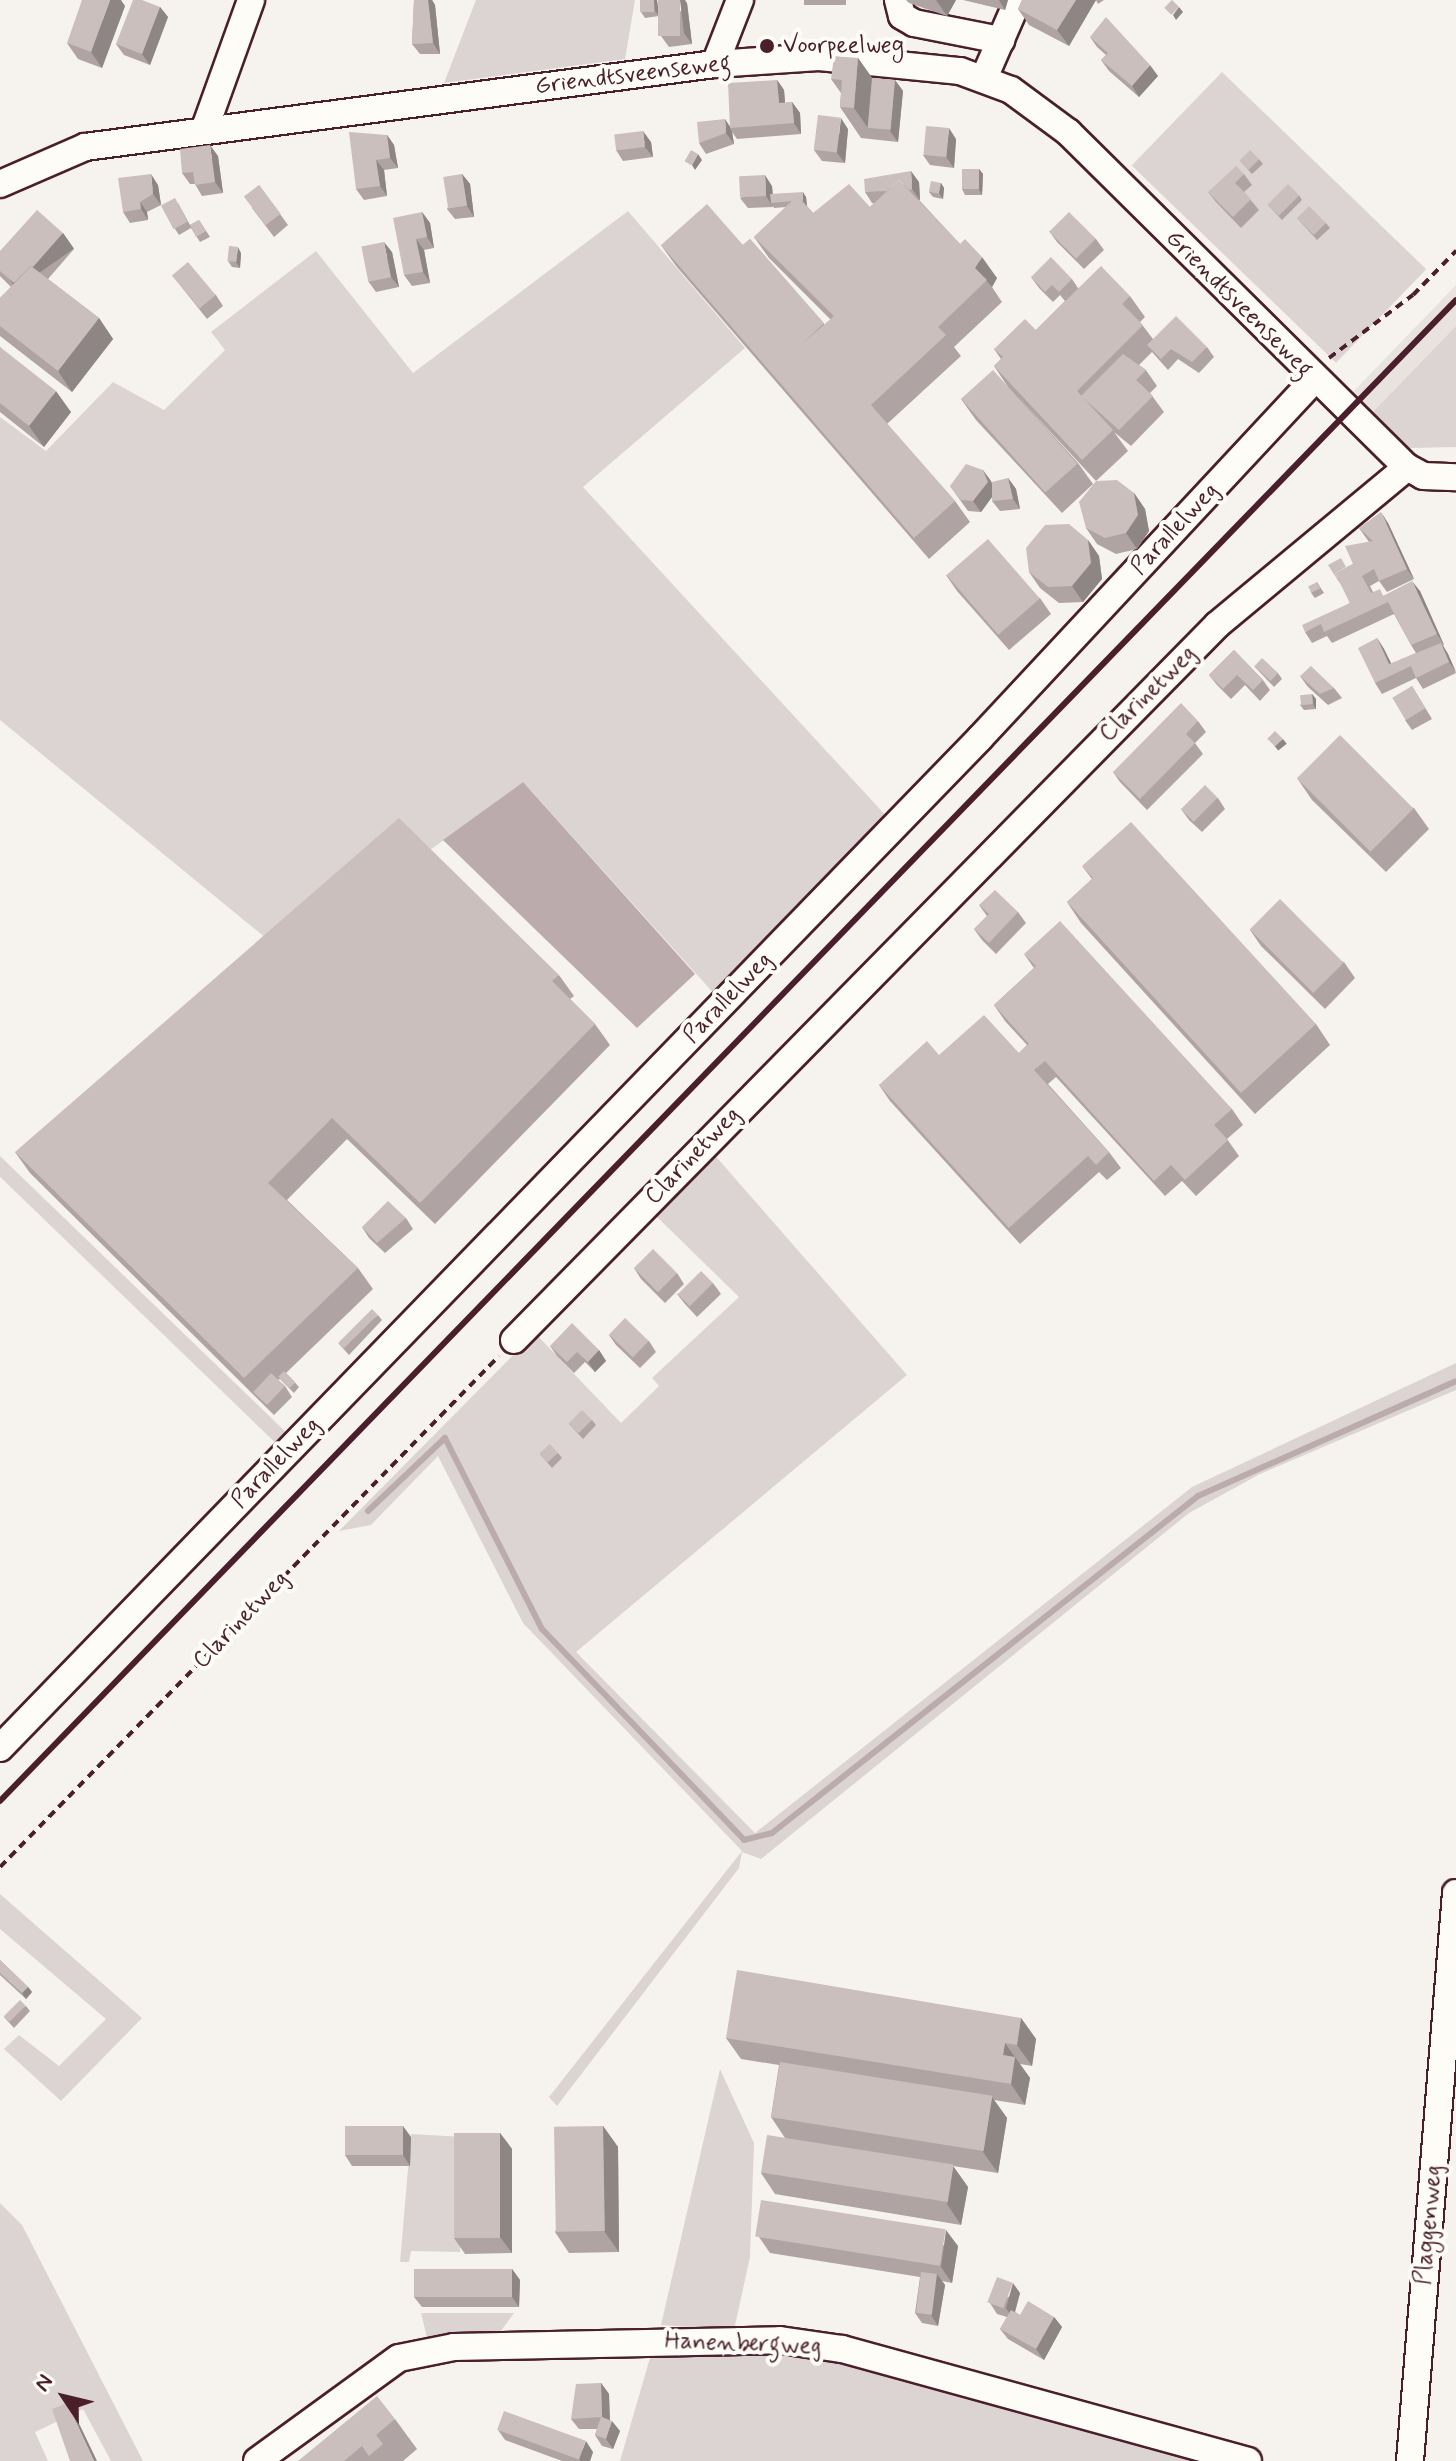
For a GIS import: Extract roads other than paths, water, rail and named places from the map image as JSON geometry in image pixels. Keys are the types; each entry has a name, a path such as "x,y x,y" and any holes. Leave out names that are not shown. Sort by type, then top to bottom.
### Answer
{"street":[{"path":"205,128 251,0"},
{"path":"715,64 740,0"},
{"path":"898,0 902,16 914,23 1001,40"},
{"path":"984,78 1018,0"},
{"name":"Griendtsveenseweg","path":"0,184 85,147 205,128 715,64 874,59 984,78 1068,132 1314,380 1407,467 1454,487"},
{"name":"Parallelweg","path":"0,1748 980,738 1314,380"},
{"name":"Clarinetweg","path":"514,1340 1163,678 1407,467"},
{"name":"Plaggenweg","path":"1410,2461 1456,1893"},
{"name":"Hanenbergweg","path":"257,2461 399,2358 454,2347 780,2340 842,2349 1248,2461"}],"waterway":[{"path":"368,1511 445,1438 542,1629 744,1840 772,1833 1198,1496 1456,1381"}],"railway":[{"path":"0,1801 1456,300"}],"place":[{"name":"Voorpeelweg","path":"767,46"}]}
